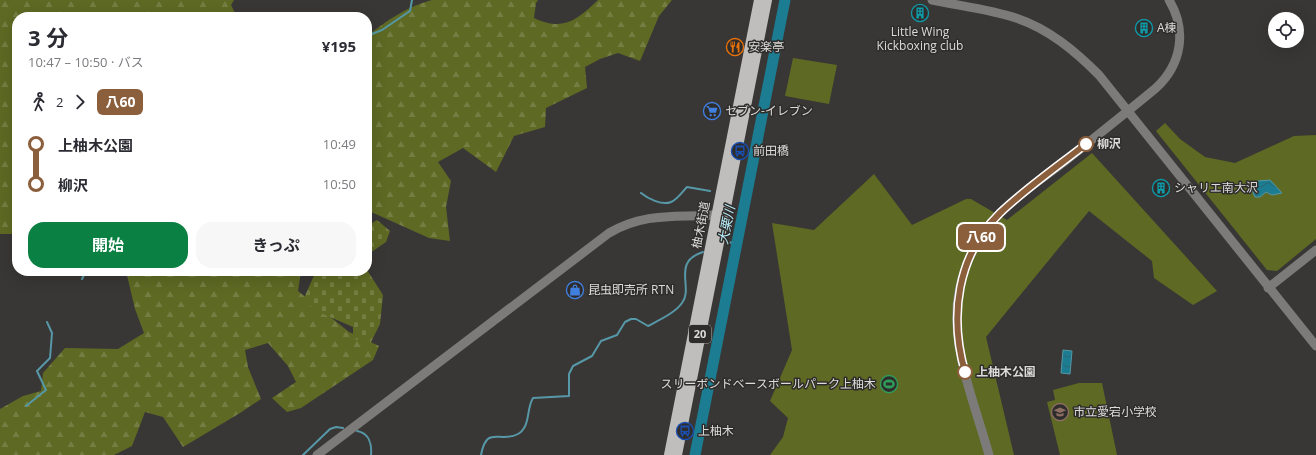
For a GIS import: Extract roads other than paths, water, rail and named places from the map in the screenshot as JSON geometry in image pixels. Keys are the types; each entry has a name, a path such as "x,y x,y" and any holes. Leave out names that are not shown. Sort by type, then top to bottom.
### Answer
{"main road":[{"name":"柚木街道","path":"676,455 759,0"},
{"name":"柚木街道","path":"669,455 766,0"}],"street":[{"path":"932,0 1016,18 1056,38 1088,64 1128,111 1268,288 1316,346"},
{"path":"989,455 963,363 958,337 957,307 966,265 979,240 1000,213 1128,111 1160,84 1171,71 1176,59 1180,33 1178,19 1169,0"},
{"path":"317,455 609,233 624,225 642,219 720,214"},
{"path":"1268,288 1316,250"}],"water":[{"path":"1270,180 1282,193 1272,195 1266,192 1260,197 1255,197 1252,190 1252,184 1258,181"},
{"path":"1063,350 1072,351 1070,374 1061,373"}],"waterway":[{"path":"372,34 382,30 410,11 412,0"},
{"name":"大栗川","path":"695,455 785,0"},
{"path":"641,193 655,201 667,203 675,199 687,187 710,191"},
{"path":"729,243 737,241"},
{"path":"481,455 487,440 491,437 511,437 522,431 527,422 533,398 569,396 569,374 573,366 592,356 601,341 617,335 625,322 631,319 636,319 648,326 679,307 685,297 685,269 688,262 693,256 703,252"},
{"path":"26,406 46,390 37,371 50,358 52,333 47,322"},
{"path":"303,455 330,429 336,427 343,428"},
{"path":"357,431 364,434 369,440 371,455"}],"place":[{"name":"Little Wing Kickboxing club","path":"920,13"},
{"name":"A棟","path":"1144,28"},
{"name":"安楽亭","path":"735,47"},
{"name":"セブン-イレブン","path":"712,111"},
{"name":"柳沢","path":"1086,144"},
{"name":"前田橋","path":"740,151"},
{"name":"シャリエ南大沢","path":"1161,188"},
{"name":"昆虫即売所 RTN","path":"575,290"},
{"name":"上柚木公園","path":"965,372"},
{"name":"スリーボンドベースボールパーク上柚木","path":"889,384"},
{"name":"市立愛宕小学校","path":"1060,412"},
{"name":"上柚木","path":"685,431"}]}
